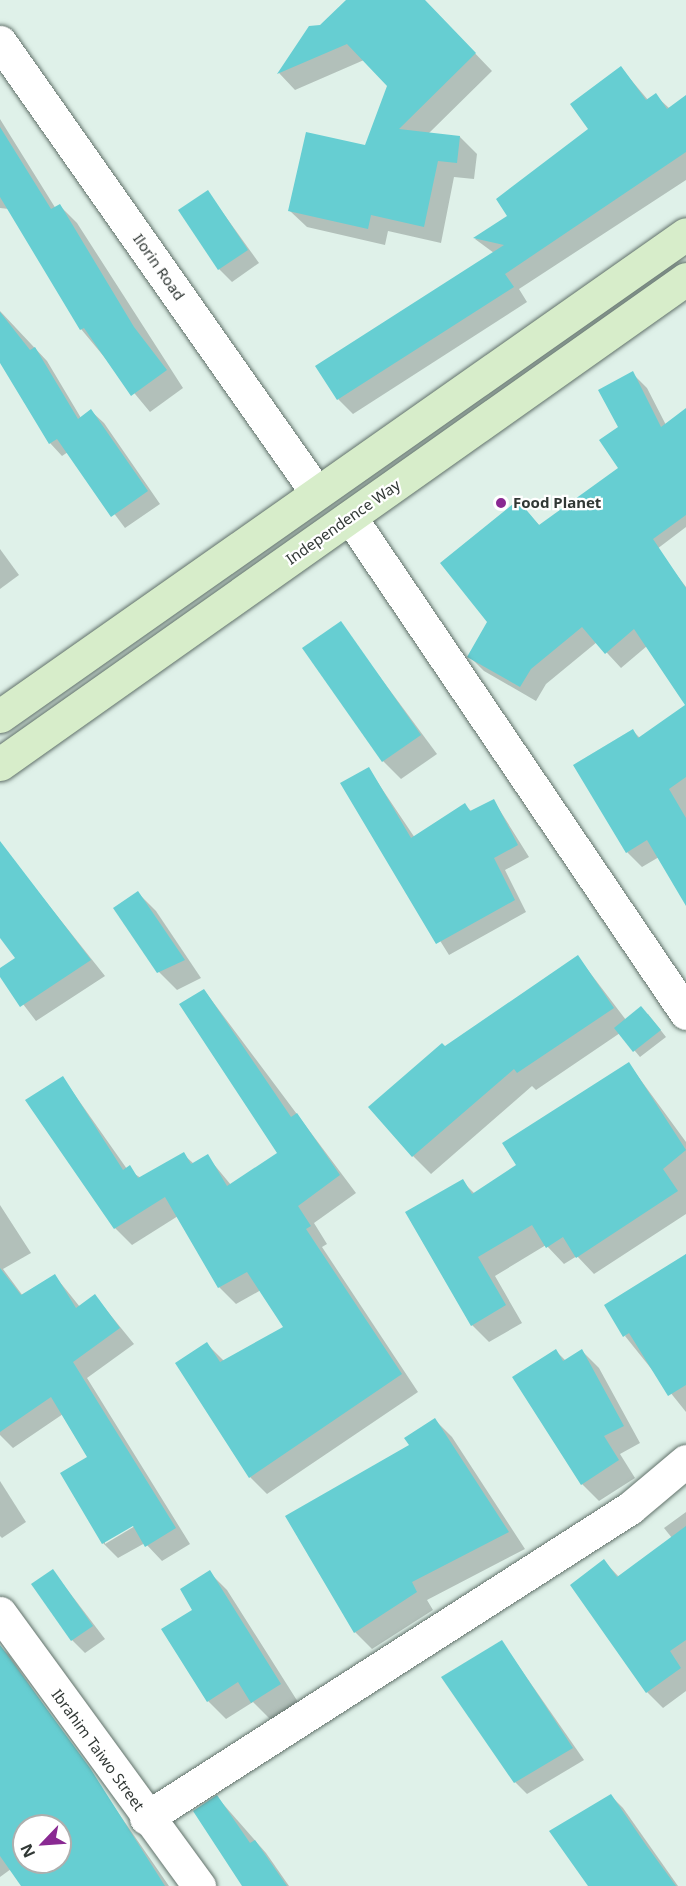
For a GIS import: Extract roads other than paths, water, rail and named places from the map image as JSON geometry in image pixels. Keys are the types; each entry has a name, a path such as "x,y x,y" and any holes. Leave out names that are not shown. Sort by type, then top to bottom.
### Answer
{"main road":[{"path":"0,716 686,234"},
{"name":"Independence Way","path":"0,764 686,279"}],"street":[{"name":"Ilorin Road","path":"0,42 317,493"},
{"path":"350,517 686,1013"},
{"path":"146,1818 630,1508 686,1461"},
{"name":"Ibrahim Taiwo Street","path":"0,1613 146,1818 199,1886"}],"place":[{"name":"Food Planet","path":"501,503"}]}
